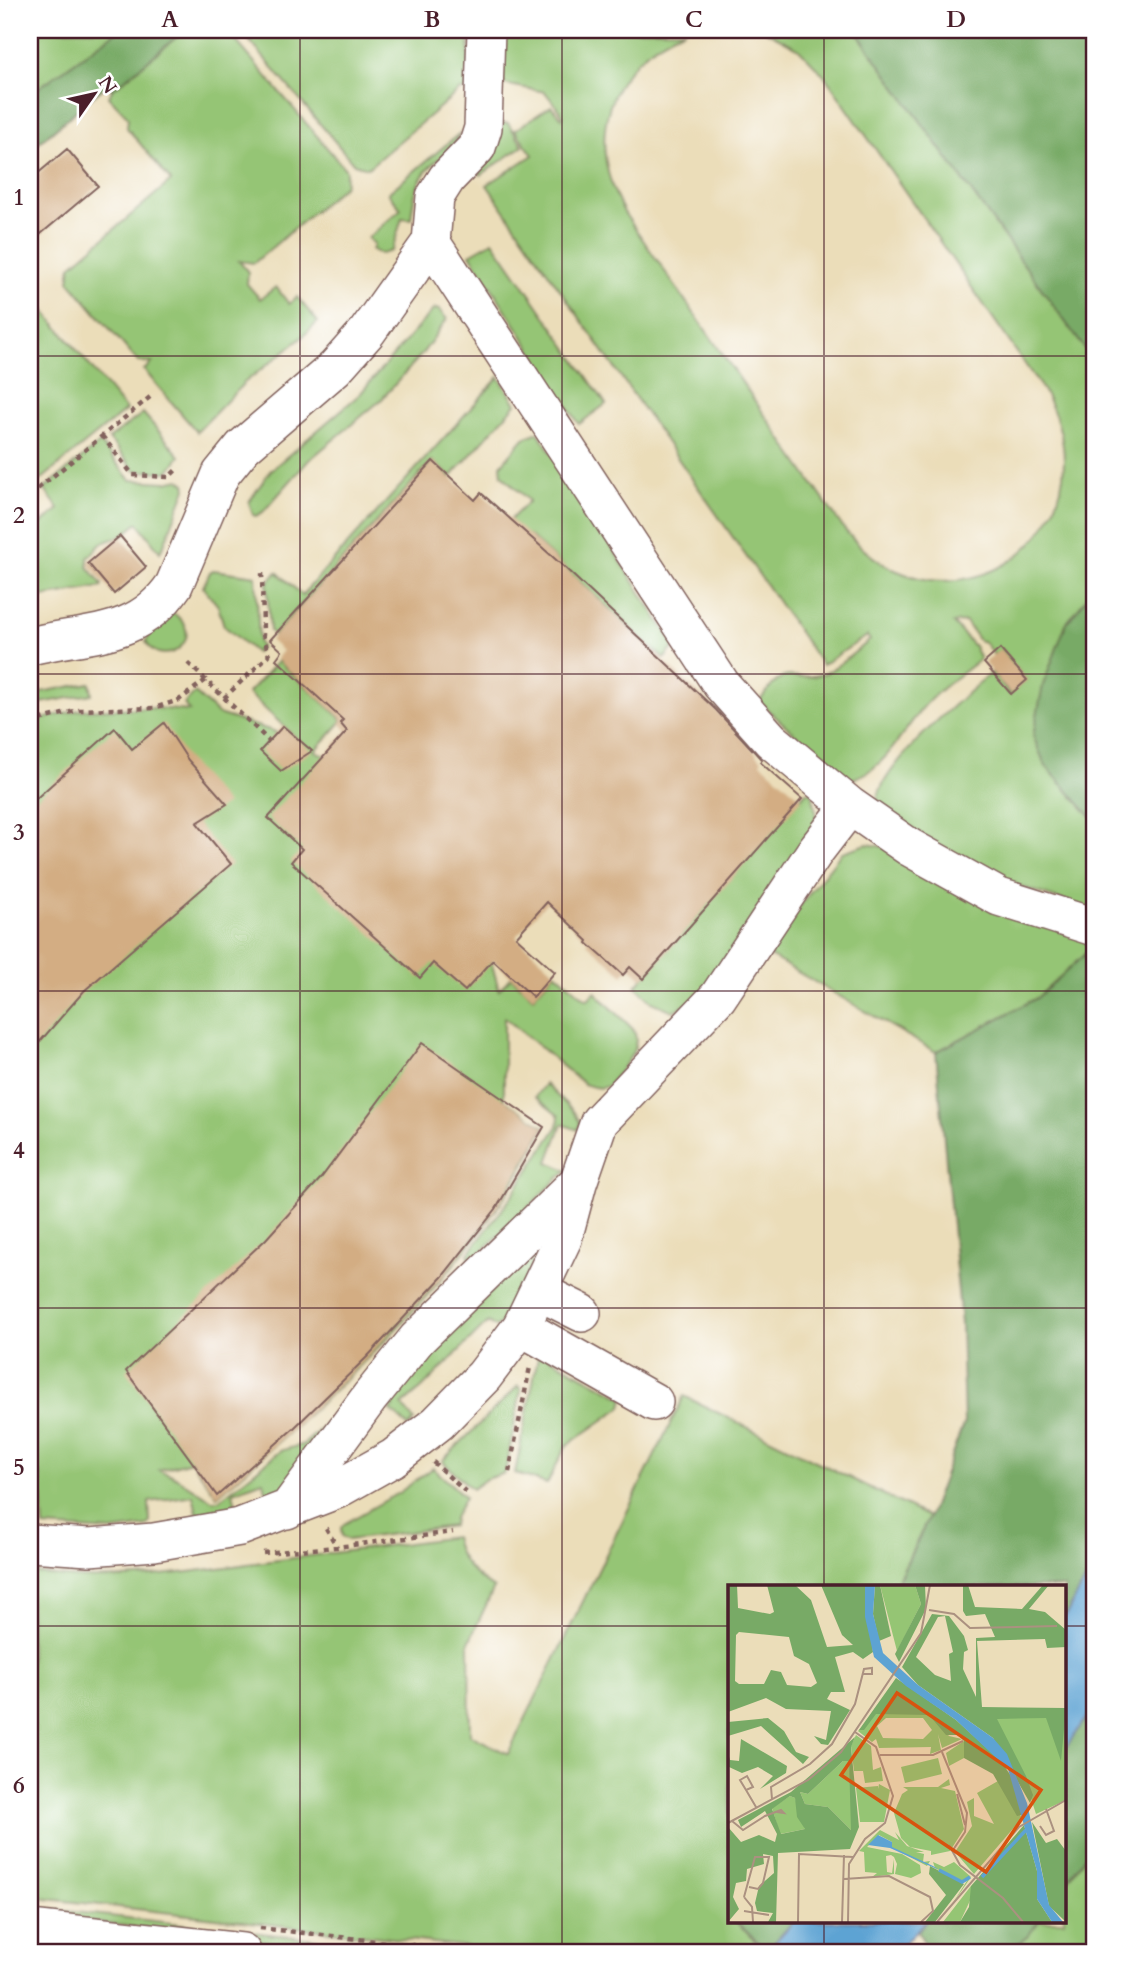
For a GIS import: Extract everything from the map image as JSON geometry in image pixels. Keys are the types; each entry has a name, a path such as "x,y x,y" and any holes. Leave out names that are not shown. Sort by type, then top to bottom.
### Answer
{"street":[{"path":"30,646 130,625 164,599 174,585 221,474 243,447 335,368 367,332 431,242 435,197 447,178 477,147 483,128 486,30"},
{"path":"431,242 721,684 771,740 850,806 909,847 999,897 1091,926"},
{"path":"30,1543 89,1547 154,1542 240,1527 336,1490 393,1458 438,1423 484,1376 521,1327 563,1239 578,1183 599,1122 718,997 816,850 850,806"},
{"path":"286,1511 370,1397 417,1339 578,1183"},
{"path":"538,1291 582,1313"},
{"path":"521,1327 654,1402"},
{"path":"30,1929 242,1952"}],"path":[{"path":"30,495 150,397"},
{"path":"102,436 133,475 169,477 179,467"},
{"path":"225,698 270,655 263,635 262,570"},
{"path":"188,663 269,741"},
{"path":"30,722 79,710 154,708 179,700 206,680"},
{"path":"509,1472 531,1364"},
{"path":"433,1461 467,1493"},
{"path":"326,1528 337,1547"},
{"path":"251,1554 337,1547 453,1531"}],"green space":[{"path":"30,30 119,30 30,94"},
{"path":"119,30 185,30 112,90 108,84 30,150 30,94"},
{"path":"185,30 228,30 221,36 232,36 346,170 345,185 254,263 239,261 248,272 247,284 260,299 276,287 289,304 297,297 318,322 244,383 197,432 144,370 152,363 138,362 69,281 71,266 171,181 127,128 128,117 109,97 112,90"},
{"path":"242,30 470,30 467,90 460,90 368,168 354,164"},
{"path":"504,30 685,30 658,44 636,62 620,83 610,107 605,133 606,159 612,187 625,214 844,529 885,565 930,580 973,577 1012,559 1043,529 1061,489 1062,442 1043,390 824,75 798,48 764,30 855,30 1095,363 1095,587 1066,624 1045,765 1095,821 1095,911 964,868 877,804 881,789 906,753 943,715 992,672 1010,694 1026,680 1001,650 994,655 983,641 979,641 966,622 953,623 974,646 980,659 934,696 880,762 859,777 847,780 759,702 783,677 825,673 870,640 867,636 822,665 487,185 533,155 515,130 551,106 562,118 563,115 545,92 503,84"},
{"path":"855,30 1095,30 1095,363"},
{"path":"499,123 508,123 523,146 481,175 477,170"},
{"path":"460,133 451,148 421,178 411,219 402,218 392,251 381,254 372,250 374,245 368,238 401,209 388,193"},
{"path":"493,241 606,404 579,424 470,254"},
{"path":"30,293 126,410 30,489"},
{"path":"435,309 447,319 422,354 381,400 308,461 263,512 253,515 249,502 270,471 360,394"},
{"path":"499,377 516,404 451,477 432,461 274,635 270,631 267,583 277,572 302,595"},
{"path":"143,413 180,456 168,472 135,471 109,439"},
{"path":"538,432 675,646 664,659 531,537 505,525 529,501 502,475 501,465 524,438"},
{"path":"100,443 131,480 166,482 179,479 185,483 186,489 163,547 160,552 138,523 123,535 102,543 88,558 88,567 102,584 101,587 30,599 30,533 59,509 44,489"},
{"path":"213,570 256,576 261,647 256,653 224,626 218,606 203,587"},
{"path":"1095,587 1095,821 1045,765 1033,736 1043,685 1066,624"},
{"path":"170,611 182,621 186,631 185,640 180,647 163,654 154,651 146,642 151,630"},
{"path":"278,661 343,720 315,751 332,759 485,939 499,990 511,977 533,997 555,972 587,1000 595,992 633,1029 636,1044 630,1058 609,1085 594,1087 584,1084 504,1017 504,1100 544,1127 503,1200 466,1249 365,1361 217,1496 191,1461 159,1470 212,1500 219,1500 280,1451 304,1444 349,1403 277,1497 270,1501 263,1481 233,1492 236,1505 232,1510 198,1517 193,1495 149,1502 150,1522 147,1526 112,1531 44,1527 40,1474 30,1469 30,722 79,710 154,708 189,711 184,704 195,693 218,714 273,731 305,746 248,693"},
{"path":"90,683 92,694 30,705 30,694"},
{"path":"806,792 812,792 816,812 815,826 698,999 673,1011 652,1002 636,986"},
{"path":"867,844 884,847 1095,941 1095,945 1037,998 936,1052 768,955 788,921 842,852"},
{"path":"1095,945 1095,1564 1066,1615 1066,1585 896,1585 929,1517 964,1422 961,1324 936,1052 1037,998"},
{"path":"545,1084 573,1111 580,1122 578,1130 562,1124 548,1162 567,1170 472,1261 468,1254 507,1203 558,1126 559,1116 535,1097"},
{"path":"547,1235 504,1322 496,1327 488,1322 402,1405 414,1420 409,1427 390,1410 393,1407 387,1402 463,1314"},
{"path":"539,1352 624,1398 622,1407 566,1446 547,1484 515,1473"},
{"path":"518,1386 521,1390 505,1473 486,1479 472,1489 442,1461"},
{"path":"684,1396 929,1517 895,1585 728,1585 728,1923 737,1923 766,1952 514,1952 30,1897 30,1572 84,1578 139,1577 454,1537 459,1554 468,1567 494,1588 469,1642 470,1735 508,1754"},
{"path":"433,1468 465,1497 454,1518 453,1526 348,1540 342,1536 341,1528 344,1524 400,1492"},
{"path":"1095,1705 1095,1842 1066,1883 1066,1747"},
{"path":"1095,1788 1095,1952 963,1952 986,1923 1066,1923 1066,1824"},
{"path":"30,1907 428,1952 355,1952 30,1915"},
{"path":"737,1923 792,1923 767,1951"},
{"path":"924,1923 1038,1923 1028,1936 1007,1952 929,1952 918,1931"}],"water":[{"path":"1095,1564 1095,1705 1066,1747 1066,1615"},
{"path":"792,1923 924,1923 895,1952 766,1952"}],"building":[{"path":"67,149 98,186 30,243 30,180"},
{"path":"433,461 475,500 481,493 563,566 716,710 762,760 760,762 802,799 643,979 630,967 623,975 547,902 516,937 555,972 533,997 493,960 465,991 433,963 420,978 291,862 302,849 268,818 347,731 340,723 343,720 276,659 282,651 270,640"},
{"path":"120,536 146,567 114,594 88,563"},
{"path":"1000,649 1027,680 1011,694 984,663"},
{"path":"164,723 188,760 227,804 197,823 231,864 84,991 30,1053 30,804 115,728 132,749"},
{"path":"283,726 312,751 281,771 260,751"},
{"path":"422,1043 544,1127 496,1209 442,1277 367,1357 294,1428 217,1496 126,1371 266,1239 321,1178"}]}
